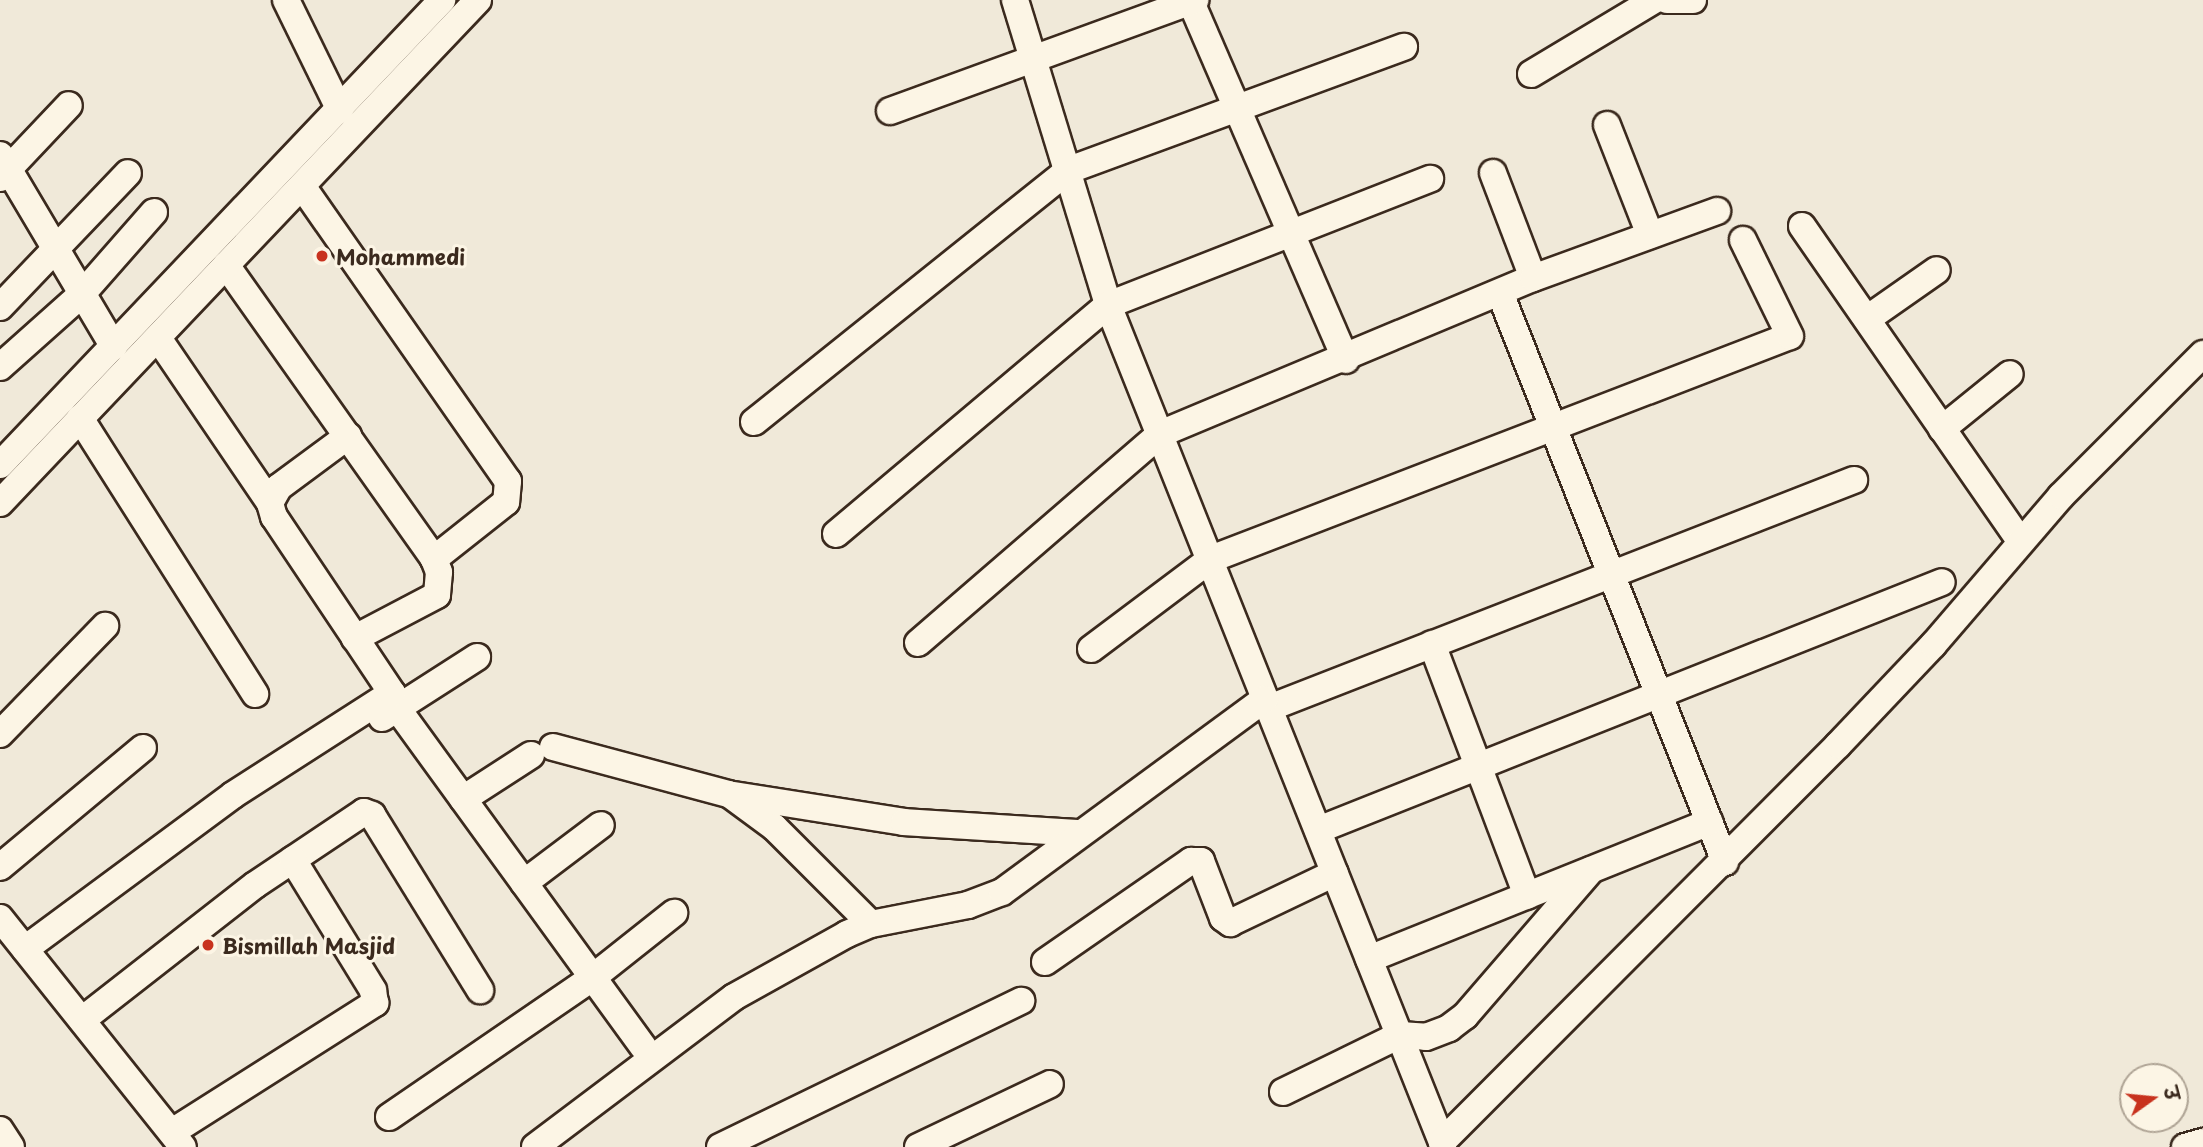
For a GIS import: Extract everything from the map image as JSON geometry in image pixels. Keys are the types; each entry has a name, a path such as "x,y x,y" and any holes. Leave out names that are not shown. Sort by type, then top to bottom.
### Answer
{"street":[{"path":"286,0 341,110"},
{"path":"0,503 478,0"},
{"path":"1015,0 1108,305 1443,1144 1725,862 1933,645 2061,496 2203,354"},
{"path":"1531,74 1654,0"},
{"path":"1667,0 1693,0"},
{"path":"890,111 1193,1 1235,108 1346,359"},
{"path":"0,465 341,110 433,4"},
{"path":"754,422 1069,170 1404,47"},
{"path":"69,105 3,168 114,347"},
{"path":"1607,125 1650,235"},
{"path":"0,307 128,173"},
{"path":"1493,173 1533,278"},
{"path":"836,534 1108,305 1430,178"},
{"path":"302,186 508,481 506,502 434,559"},
{"path":"918,643 1160,434 1346,359 1533,278 1717,211"},
{"path":"0,367 82,294 154,212"},
{"path":"1802,226 2021,542"},
{"path":"1091,649 1211,559 1552,430 1790,336 1743,240"},
{"path":"226,265 434,559 440,585 437,595 355,638"},
{"path":"1867,320 1937,270"},
{"path":"1500,293 1725,862"},
{"path":"158,338 270,503 274,517 391,687 393,703 643,1047"},
{"path":"1942,429 2010,374"},
{"path":"80,418 255,694"},
{"path":"270,503 279,487 348,436"},
{"path":"535,1147 734,998 871,924 968,905 1003,892 1080,833 1267,703 1433,644 1854,480"},
{"path":"1318,830 1942,582"},
{"path":"0,734 105,626"},
{"path":"1433,644 1527,896"},
{"path":"25,949 233,795 477,657"},
{"path":"368,726 393,703"},
{"path":"0,867 143,748"},
{"path":"463,799 542,751 729,794 904,822 1080,833"},
{"path":"729,794 774,827 871,924"},
{"path":"82,1020 293,860 364,812 372,815 480,990"},
{"path":"1369,959 1709,822"},
{"path":"524,883 601,825"},
{"path":"0,918 178,1139 375,1003 373,990 293,860"},
{"path":"1045,962 1191,861 1201,861 1223,918 1230,923 1335,873"},
{"path":"1283,1092 1399,1035 1426,1037 1449,1028 1465,1016 1591,870"},
{"path":"389,1116 593,978 674,913"},
{"path":"720,1147 1021,1001"},
{"path":"918,1147 1050,1084"},
{"path":"0,1130 12,1147"},
{"path":"2185,1147 2203,1142"}],"place":[{"name":"Mohammedi","path":"322,256"},
{"name":"Bismillah Masjid","path":"208,945"}]}
